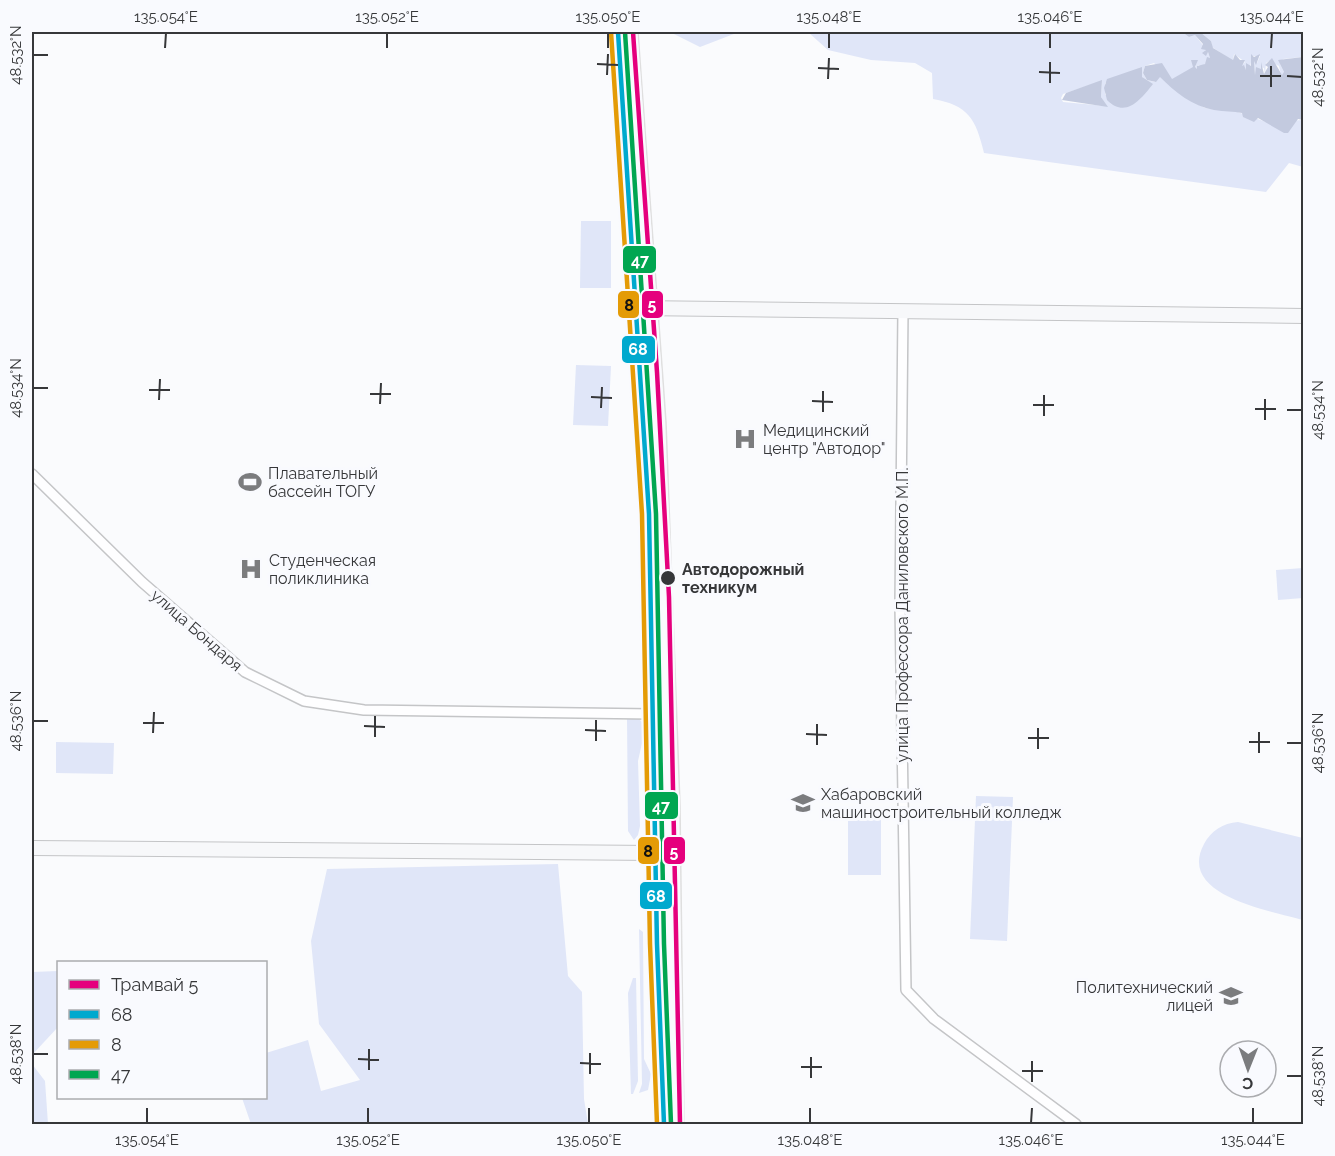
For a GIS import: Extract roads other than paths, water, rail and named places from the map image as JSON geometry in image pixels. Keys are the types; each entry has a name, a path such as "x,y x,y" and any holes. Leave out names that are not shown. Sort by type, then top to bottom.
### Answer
{"main road":[{"path":"618,32 649,514 655,853 664,1125"},
{"path":"637,308 1304,316"},
{"path":"32,848 655,853"}],"street":[{"name":"улица Профессора Даниловского М.П.","path":"903,310 900,605 906,990 934,1019 1076,1125"},
{"name":"улица Бондаря","path":"32,474 141,582 244,672 304,701 364,710 652,714"}],"tram line":[{"name":"5","path":"633,32 657,372 669,597 680,1124"},
{"path":"638,32 666,422 680,805 684,1124"}],"place":[{"name":"Медицинский центр \"Автодор\"","path":"745,439"},
{"name":"Плавательный бассейн ТОГУ","path":"250,482"},
{"name":"Студенческая поликлиника","path":"251,569"},
{"name":"Автодорожный техникум","path":"668,578"},
{"name":"Хабаровский машиностроительный колледж","path":"803,803"},
{"name":"Политехнический лицей","path":"1231,996"}]}
